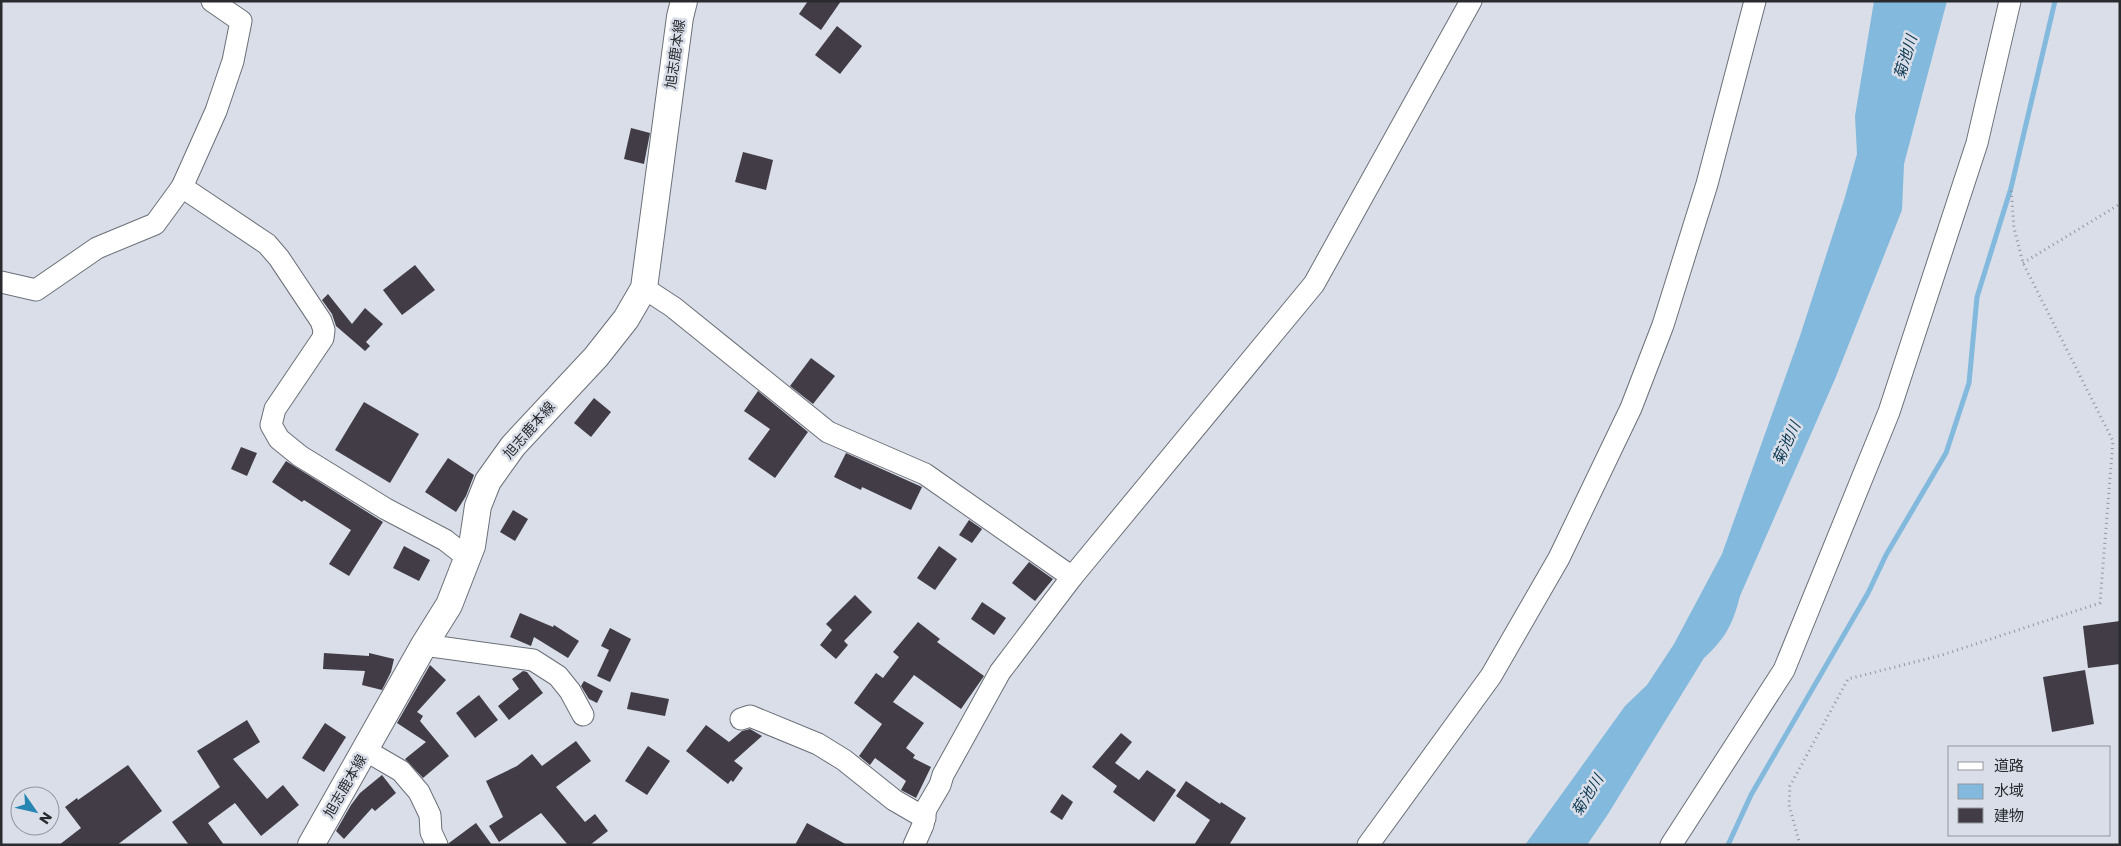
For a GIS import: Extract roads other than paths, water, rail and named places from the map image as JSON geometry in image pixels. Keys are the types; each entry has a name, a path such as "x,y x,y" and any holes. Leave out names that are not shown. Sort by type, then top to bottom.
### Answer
{"main road":[{"name":"旭志鹿本線","path":"310,845 366,750 424,645 449,605 472,546 478,506 488,481 513,446 596,357 626,320 644,288 680,18 684,1"}],"street":[{"path":"1,282 36,290 98,248 155,224 182,187 216,111 233,60 240,21 212,1"},
{"path":"914,845 926,818 926,809 1000,672 1072,577 1314,284 1471,1"},
{"path":"1368,845 1491,676 1559,558 1630,408 1663,325 1707,184 1755,1"},
{"path":"1671,845 1784,670 1889,412 1977,143 2010,1"},
{"path":"182,187 267,244 279,258 321,321 324,330 323,338 275,409 271,425 279,439 300,456 386,509 445,540 468,558"},
{"path":"644,288 673,307 828,432 925,474 1072,577"},
{"path":"424,645 533,660 558,676 570,691 583,715"},
{"path":"741,719 750,716 818,744 844,760 894,800 926,818"},
{"path":"366,750 401,771 418,792 430,815 431,832 437,845"}],"water":[{"name":"菊池川","path":"1874,1 1947,1 1904,164 1902,210 1835,379 1727,630 1718,644 1704,658 1608,814 1587,845 1525,845 1625,706 1647,685 1674,644 1722,554 1800,336 1857,154 1855,116"}],"waterway":[{"path":"1728,845 1751,795 1868,593 1886,555 1946,453 1969,383 1977,297 2011,188 2055,1"}]}
